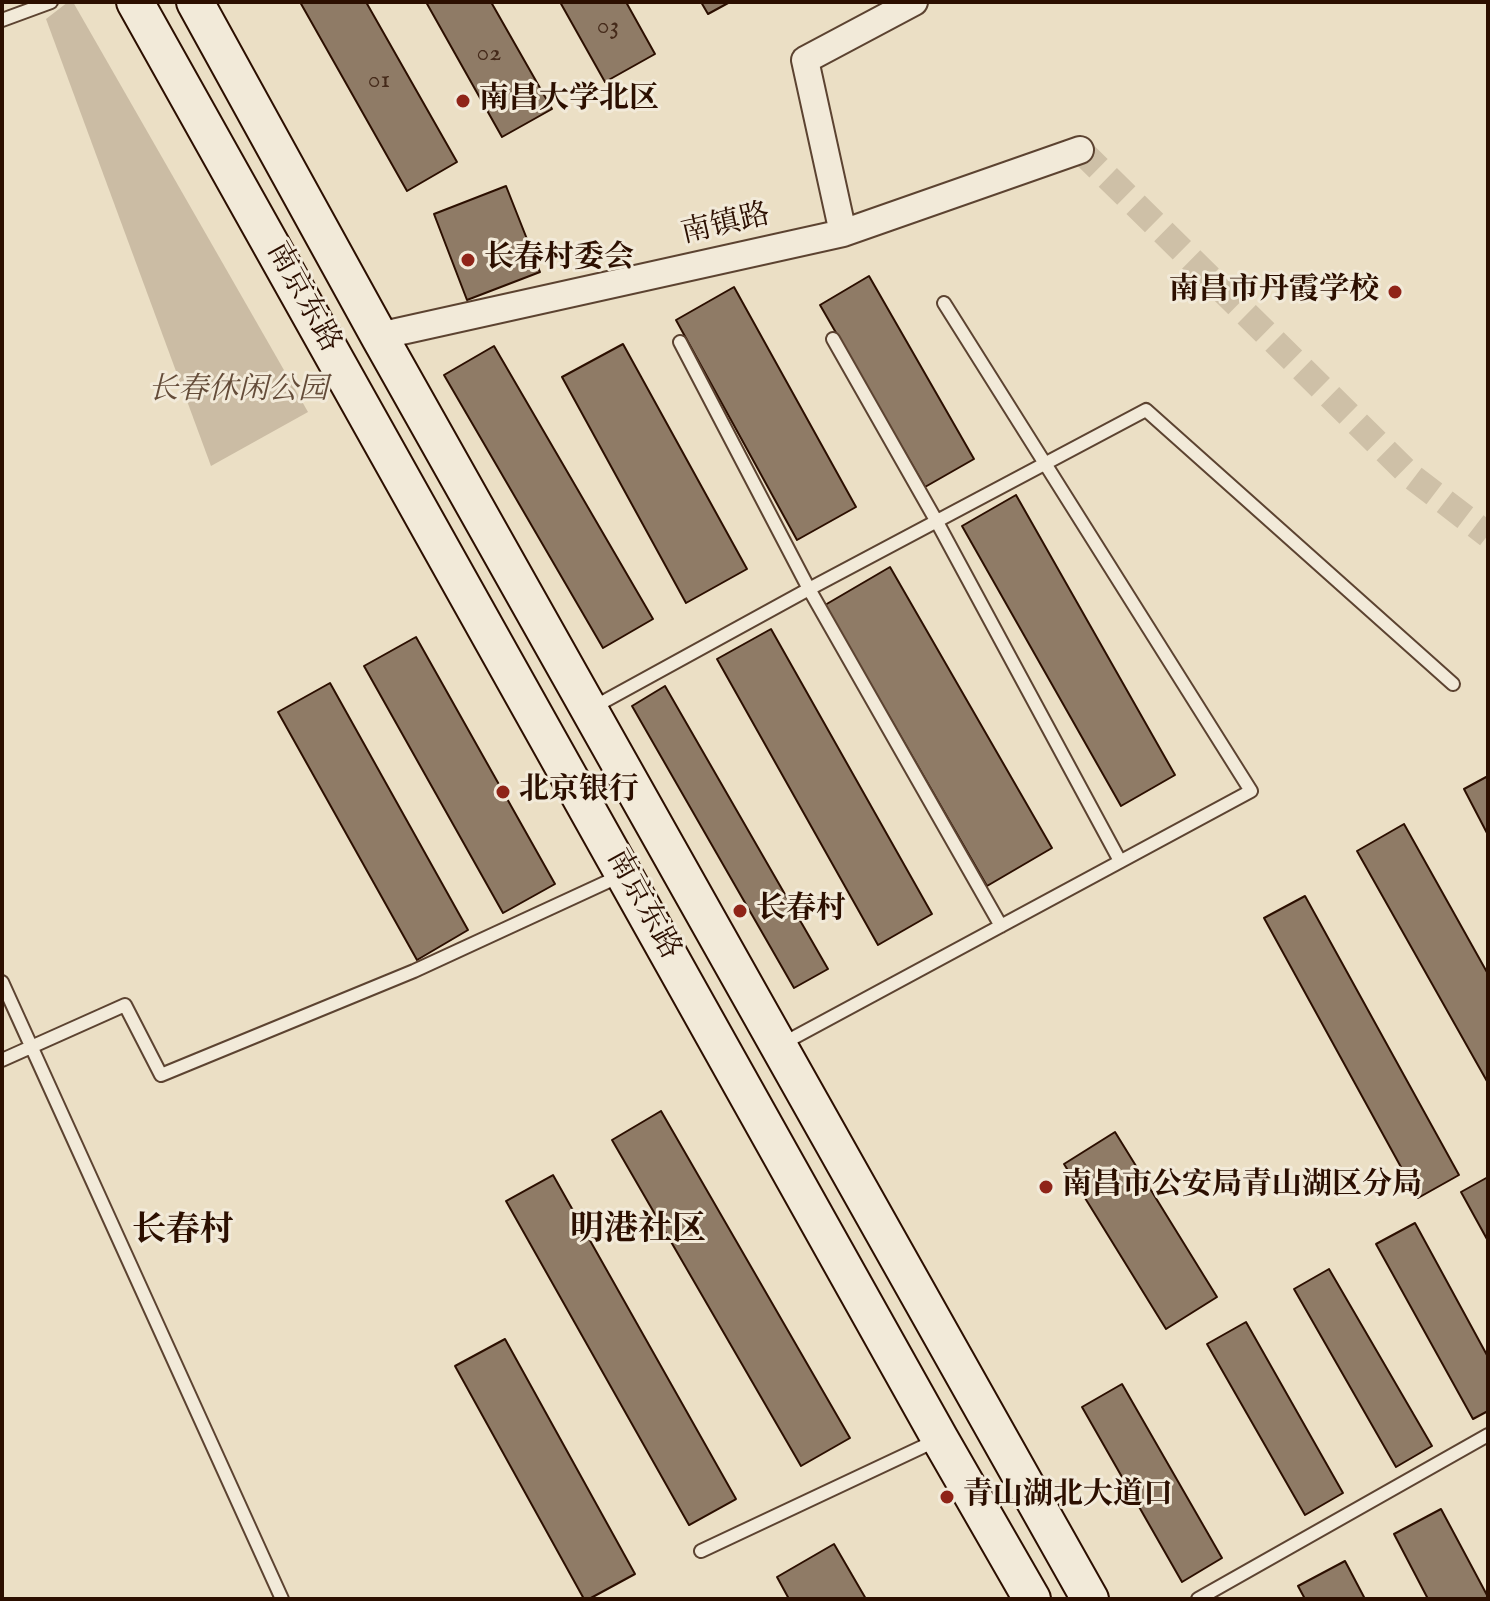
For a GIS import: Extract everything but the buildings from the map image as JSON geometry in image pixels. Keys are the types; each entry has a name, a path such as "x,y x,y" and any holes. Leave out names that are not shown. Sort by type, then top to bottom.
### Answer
{"main road":[{"name":"南京东路","path":"135,2 1032,1599"},
{"name":"南京东路","path":"195,2 379,336 1090,1599"}],"street":[{"path":"843,233 805,60 914,2"},
{"name":"南镇路","path":"379,336 843,233 1080,150"}],"lane":[{"path":"2,20 51,2"},
{"path":"778,1046 1251,791 944,303"},
{"path":"833,339 937,522 1120,861"},
{"path":"680,342 809,589 1001,926"},
{"path":"589,709 1146,410 1453,684"},
{"path":"2,1060 125,1005 161,1075 414,971 624,873"},
{"path":"2,982 282,1599"},
{"path":"1198,1599 1488,1435"},
{"path":"701,1551 940,1439"}],"green space":[{"name":"长春休闲公园","path":"68,2 73,2 308,412 211,466 46,19"}],"tunnel":[{"path":"1080,150 1411,476 1488,535"}],"place":[{"name":"南昌大学北区","path":"463,101"},
{"name":"长春村委会","path":"468,260"},
{"name":"南昌市丹霞学校","path":"1395,292"},
{"name":"北京银行","path":"503,792"},
{"name":"长春村","path":"740,911"},
{"name":"南昌市公安局青山湖区分局","path":"1046,1187"},
{"name":"青山湖北大道口","path":"947,1497"}],"district":[{"name":"明港社区","path":"638,1232"},
{"name":"长春村","path":"183,1233"}]}
